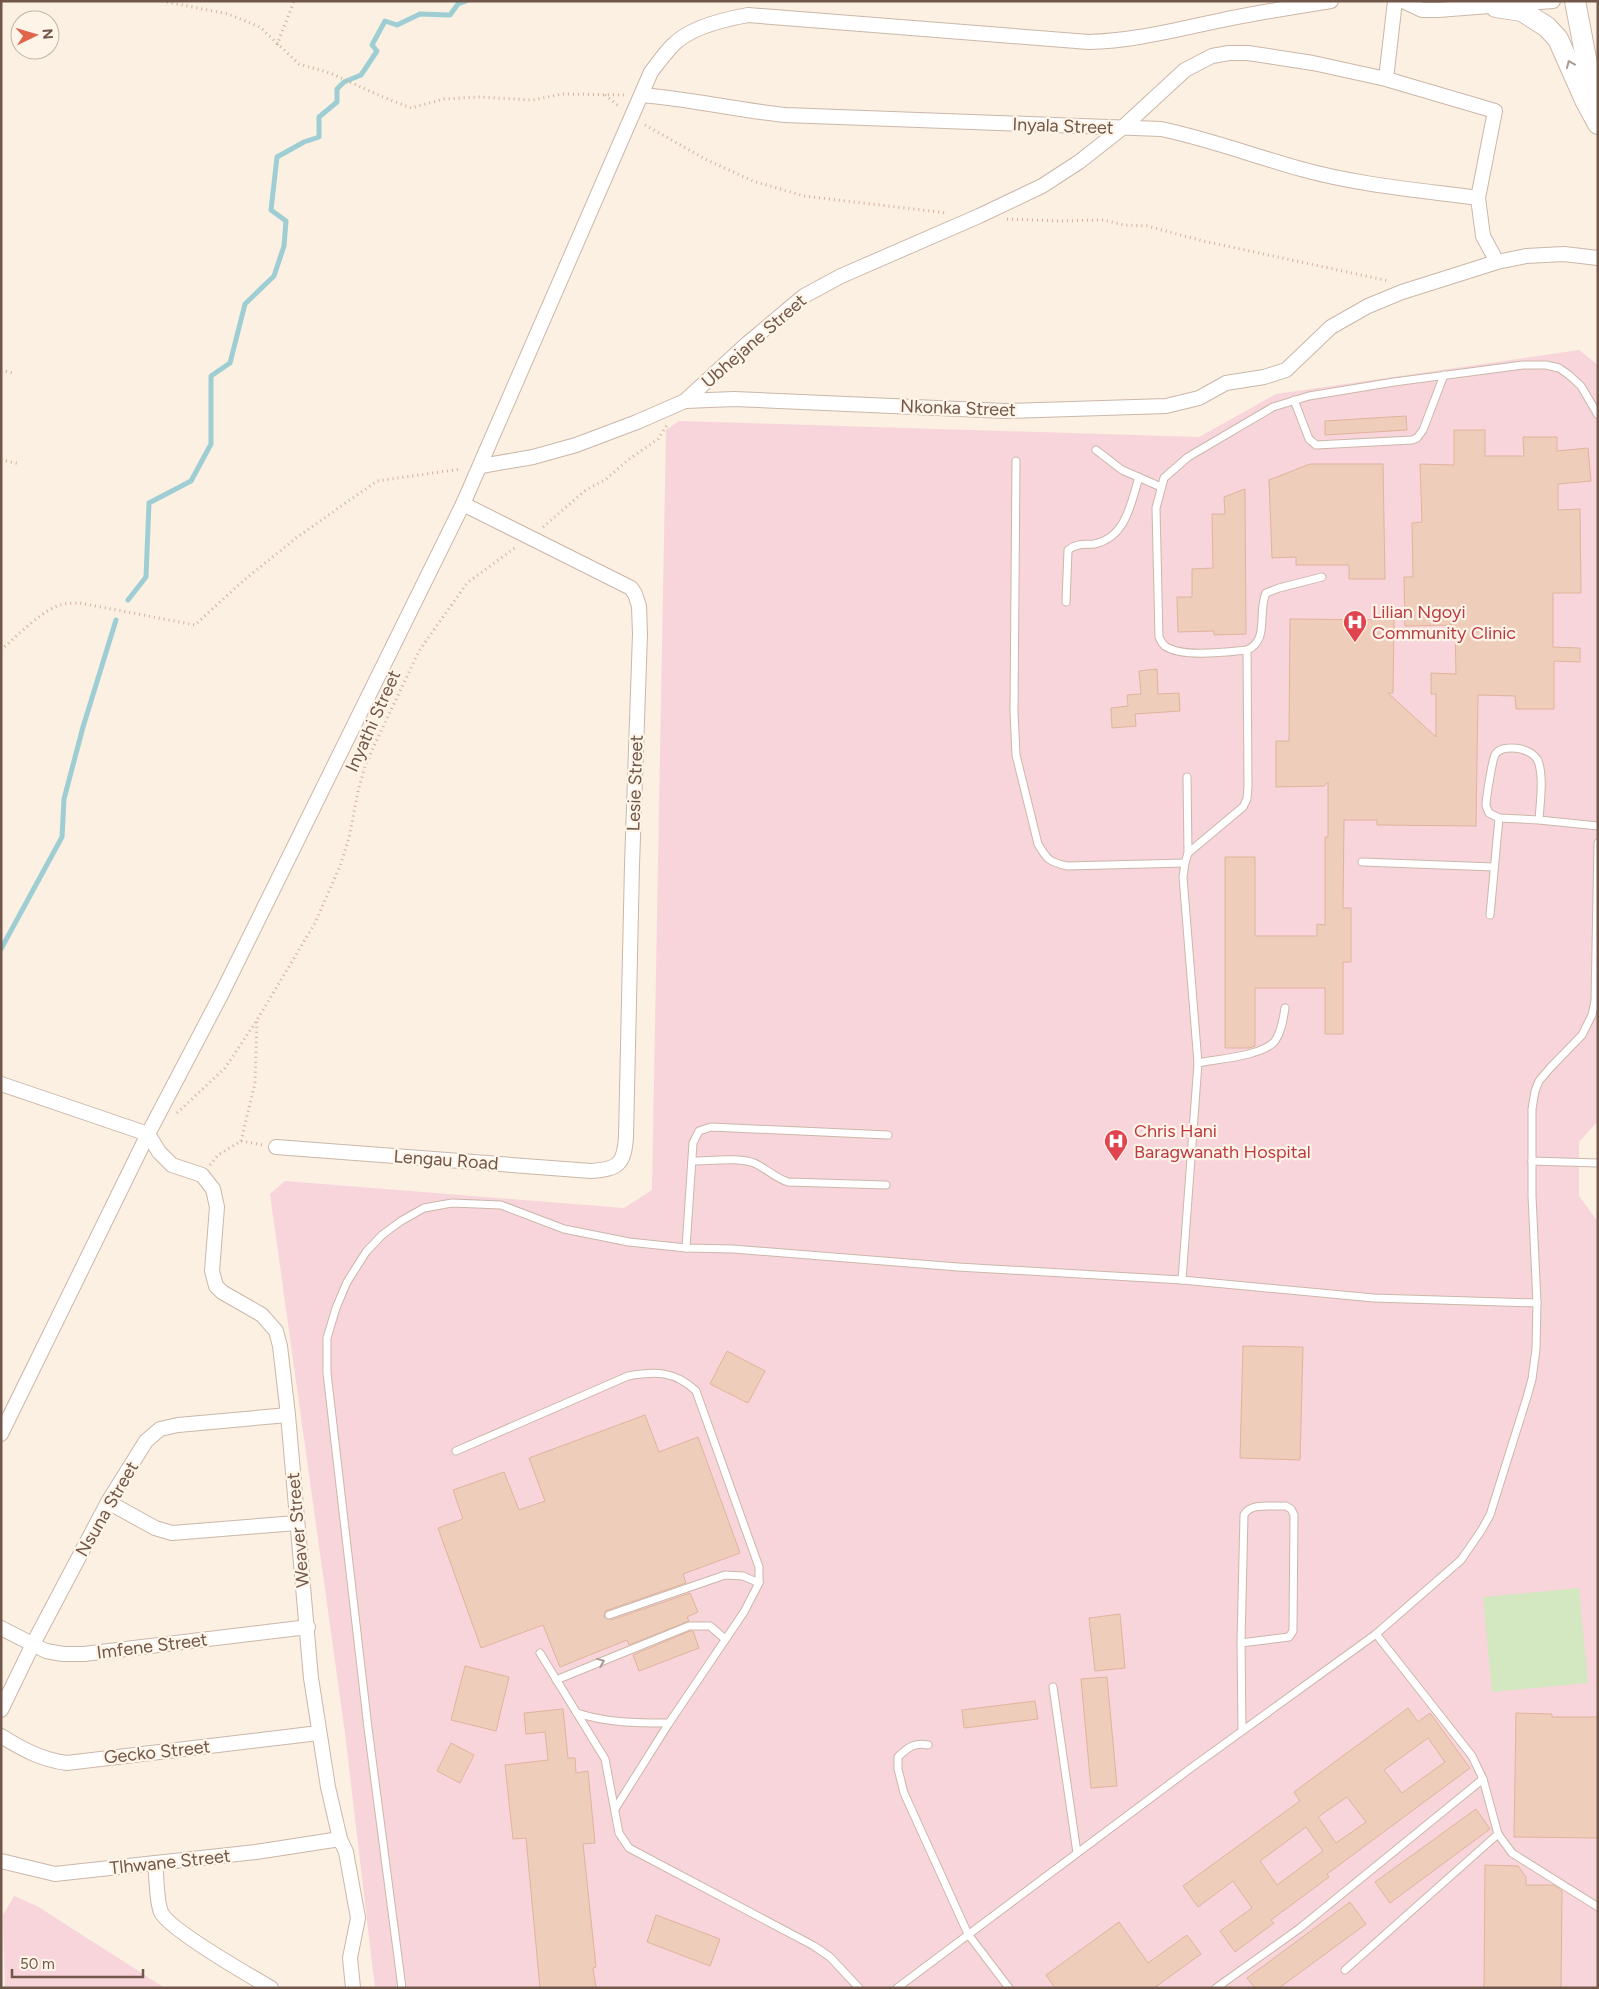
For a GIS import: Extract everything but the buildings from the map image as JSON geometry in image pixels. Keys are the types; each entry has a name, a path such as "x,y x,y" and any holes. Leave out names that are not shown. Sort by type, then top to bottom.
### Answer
{"main road":[{"path":"1575,1 1598,118"},
{"path":"1496,7 1522,11 1548,27 1558,38 1585,100 1598,124"}],"street":[{"path":"1,1434 148,1134 222,993 463,504 651,72 674,43 701,28 748,15 1113,42 1148,37 1253,13 1331,1"},
{"path":"1386,79 1395,1"},
{"path":"1403,1 1422,10 1496,7 1553,1"},
{"name":"Ubhejane Street","path":"480,466 533,457 576,445 638,422 685,401 748,343 804,296 841,276 979,216 1042,186 1079,162 1121,128 1185,70 1212,56 1229,53 1248,54 1314,63 1386,79 1495,110 1478,198"},
{"name":"Inyala Street","path":"642,95 680,98 749,111 785,115 1161,129 1197,137 1302,169 1366,183 1478,198"},
{"path":"1478,198 1483,236 1497,262 1526,256 1564,254 1598,258"},
{"name":"Nkonka Street","path":"685,401 734,399 1004,411 1166,406 1199,398 1226,383 1264,377 1286,370 1331,327 1368,306 1402,292 1497,262"},
{"name":"Lesie Street","path":"463,504 631,588 636,594 640,606 626,1137 623,1157 616,1166"},
{"path":"1,1084 69,1105 148,1134 159,1152 172,1165 202,1175"},
{"name":"Lengau Road","path":"276,1146 590,1171 610,1169 616,1166"},
{"name":"Weaver Street","path":"202,1175 213,1189 217,1207 212,1271 216,1286 222,1292 262,1315 276,1331 288,1415 311,1678 328,1787 340,1839 346,1852 358,1918 350,1958 353,1988"},
{"name":"Nsuna Street","path":"1,1710 33,1644 108,1502 146,1442 160,1429 216,1420 288,1415"},
{"path":"108,1502 155,1528 172,1533 296,1523"},
{"name":"Imfene Street","path":"1,1628 46,1651 63,1654 84,1654 308,1627"},
{"name":"Gecko Street","path":"1,1736 26,1751 46,1759 67,1762 319,1733"},
{"name":"Tlhwane Street","path":"1,1861 55,1874 256,1852 340,1839"},
{"path":"155,1863 160,1907 164,1918 212,1952 271,1988"}],"lane":[{"path":"1322,577 1266,593 1261,634 1255,647 1247,650 1179,652 1166,647 1159,636 1155,523 1160,487 1164,478 1188,457 1273,407 1294,400 1444,375 1522,364 1546,364 1559,368 1581,386 1598,415"},
{"path":"1294,400 1309,439 1316,445 1412,440 1417,438 1423,430 1444,375"},
{"path":"1096,450 1122,470 1160,487"},
{"path":"1016,461 1014,711 1016,755 1038,844 1045,858 1068,866 1185,864"},
{"path":"1066,602 1068,550 1079,544 1094,544 1116,534 1127,515 1139,477"},
{"path":"1188,853 1240,811 1247,799 1247,650"},
{"path":"1539,820 1539,765 1533,753 1520,748 1505,749 1495,754 1486,806 1489,813 1499,818 1598,826"},
{"path":"1182,1280 1198,1063 1183,877 1188,853 1187,777"},
{"path":"1490,915 1499,818"},
{"path":"896,1988 1242,1730 1376,1634 1460,1560 1477,1537 1490,1515 1532,1379 1536,1349 1537,1303 1532,1196 1532,1109 1539,1081 1582,1035 1592,1015 1595,1001 1598,842"},
{"path":"1362,862 1494,867"},
{"path":"1198,1063 1257,1052 1273,1043 1281,1029 1286,1008"},
{"path":"686,1248 693,1143 699,1131 711,1127 888,1135"},
{"path":"692,1161 744,1160 753,1163 780,1180 788,1182 886,1185"},
{"path":"1532,1161 1598,1163"},
{"path":"402,1988 368,1728 326,1373 327,1338 336,1308 347,1282 366,1252 388,1231 424,1208 452,1204 501,1205 564,1229 629,1242 686,1248 733,1249 950,1267 1182,1280 1374,1298 1537,1303"},
{"path":"456,1451 628,1376 661,1373 676,1376 686,1381 696,1391 759,1567 759,1584 744,1612 669,1723 615,1809"},
{"path":"1242,1643 1282,1639 1289,1637 1292,1631 1294,1515 1291,1509 1286,1506 1252,1507 1246,1510 1244,1515 1242,1643 1242,1730"},
{"path":"609,1614 725,1575 743,1576 759,1584"},
{"path":"556,1680 689,1626 710,1626 725,1639"},
{"path":"1376,1634 1472,1756 1484,1778 1498,1834 1512,1853 1520,1860 1598,1907"},
{"path":"540,1653 604,1759 619,1833 629,1848 814,1946 830,1957 859,1988"},
{"path":"1053,1687 1077,1853"},
{"path":"577,1713 598,1720 669,1723"},
{"path":"928,1745 921,1744 907,1747 898,1757 898,1769 904,1793 968,1934 1009,1988"},
{"path":"1216,1988 1300,1928 1484,1778"},
{"path":"1345,1970 1498,1834"}],"path":[{"path":"162,1 228,14 260,27 299,64 330,73 383,98 411,108 444,99 479,97 533,100 562,94 642,95"},
{"path":"277,45 294,1"},
{"path":"1,370 13,373"},
{"name":"Inyathi Street","path":"175,1114 225,1068 257,1020 315,923 337,874 349,838 358,791 366,764 419,651 467,582 529,538 587,489 605,480 628,460 658,439 685,401"},
{"path":"1,460 20,464"},
{"path":"1,650 45,613 57,606 70,602 196,625 243,581 296,538 377,481 480,466"},
{"path":"241,1141 255,1083 257,1020"},
{"path":"202,1175 218,1155 241,1141 276,1146"}],"shaded area":[{"name":"Chris Hani Baragwanath Hospital","path":"1579,350 1598,365 1598,1121 1579,1142 1579,1196 1598,1222 1598,1988 375,1988 345,1733 270,1194 285,1181 624,1208 652,1190 666,430 679,421 1199,437 1276,394"},
{"path":"14,1896 37,1906 165,1988 5,1988 3,1915"}],"green space":[{"path":"1579,1588 1588,1683 1492,1692 1483,1597"}],"waterway":[{"path":"128,600 146,577 149,503 191,481 211,444 211,376 230,363 245,304 274,276 284,246 286,221 271,210 277,157 304,142 319,137 319,117 337,102 337,89 344,82 361,75 377,51 372,45 385,21 397,25 420,14 450,15 458,4 466,1"},
{"path":"1,949 62,837 64,799 83,727 116,620"}],"place":[{"name":"Lilian Ngoyi Community Clinic","path":"1355,643"},
{"name":"Chris Hani Baragwanath Hospital","path":"1116,1162"}]}
